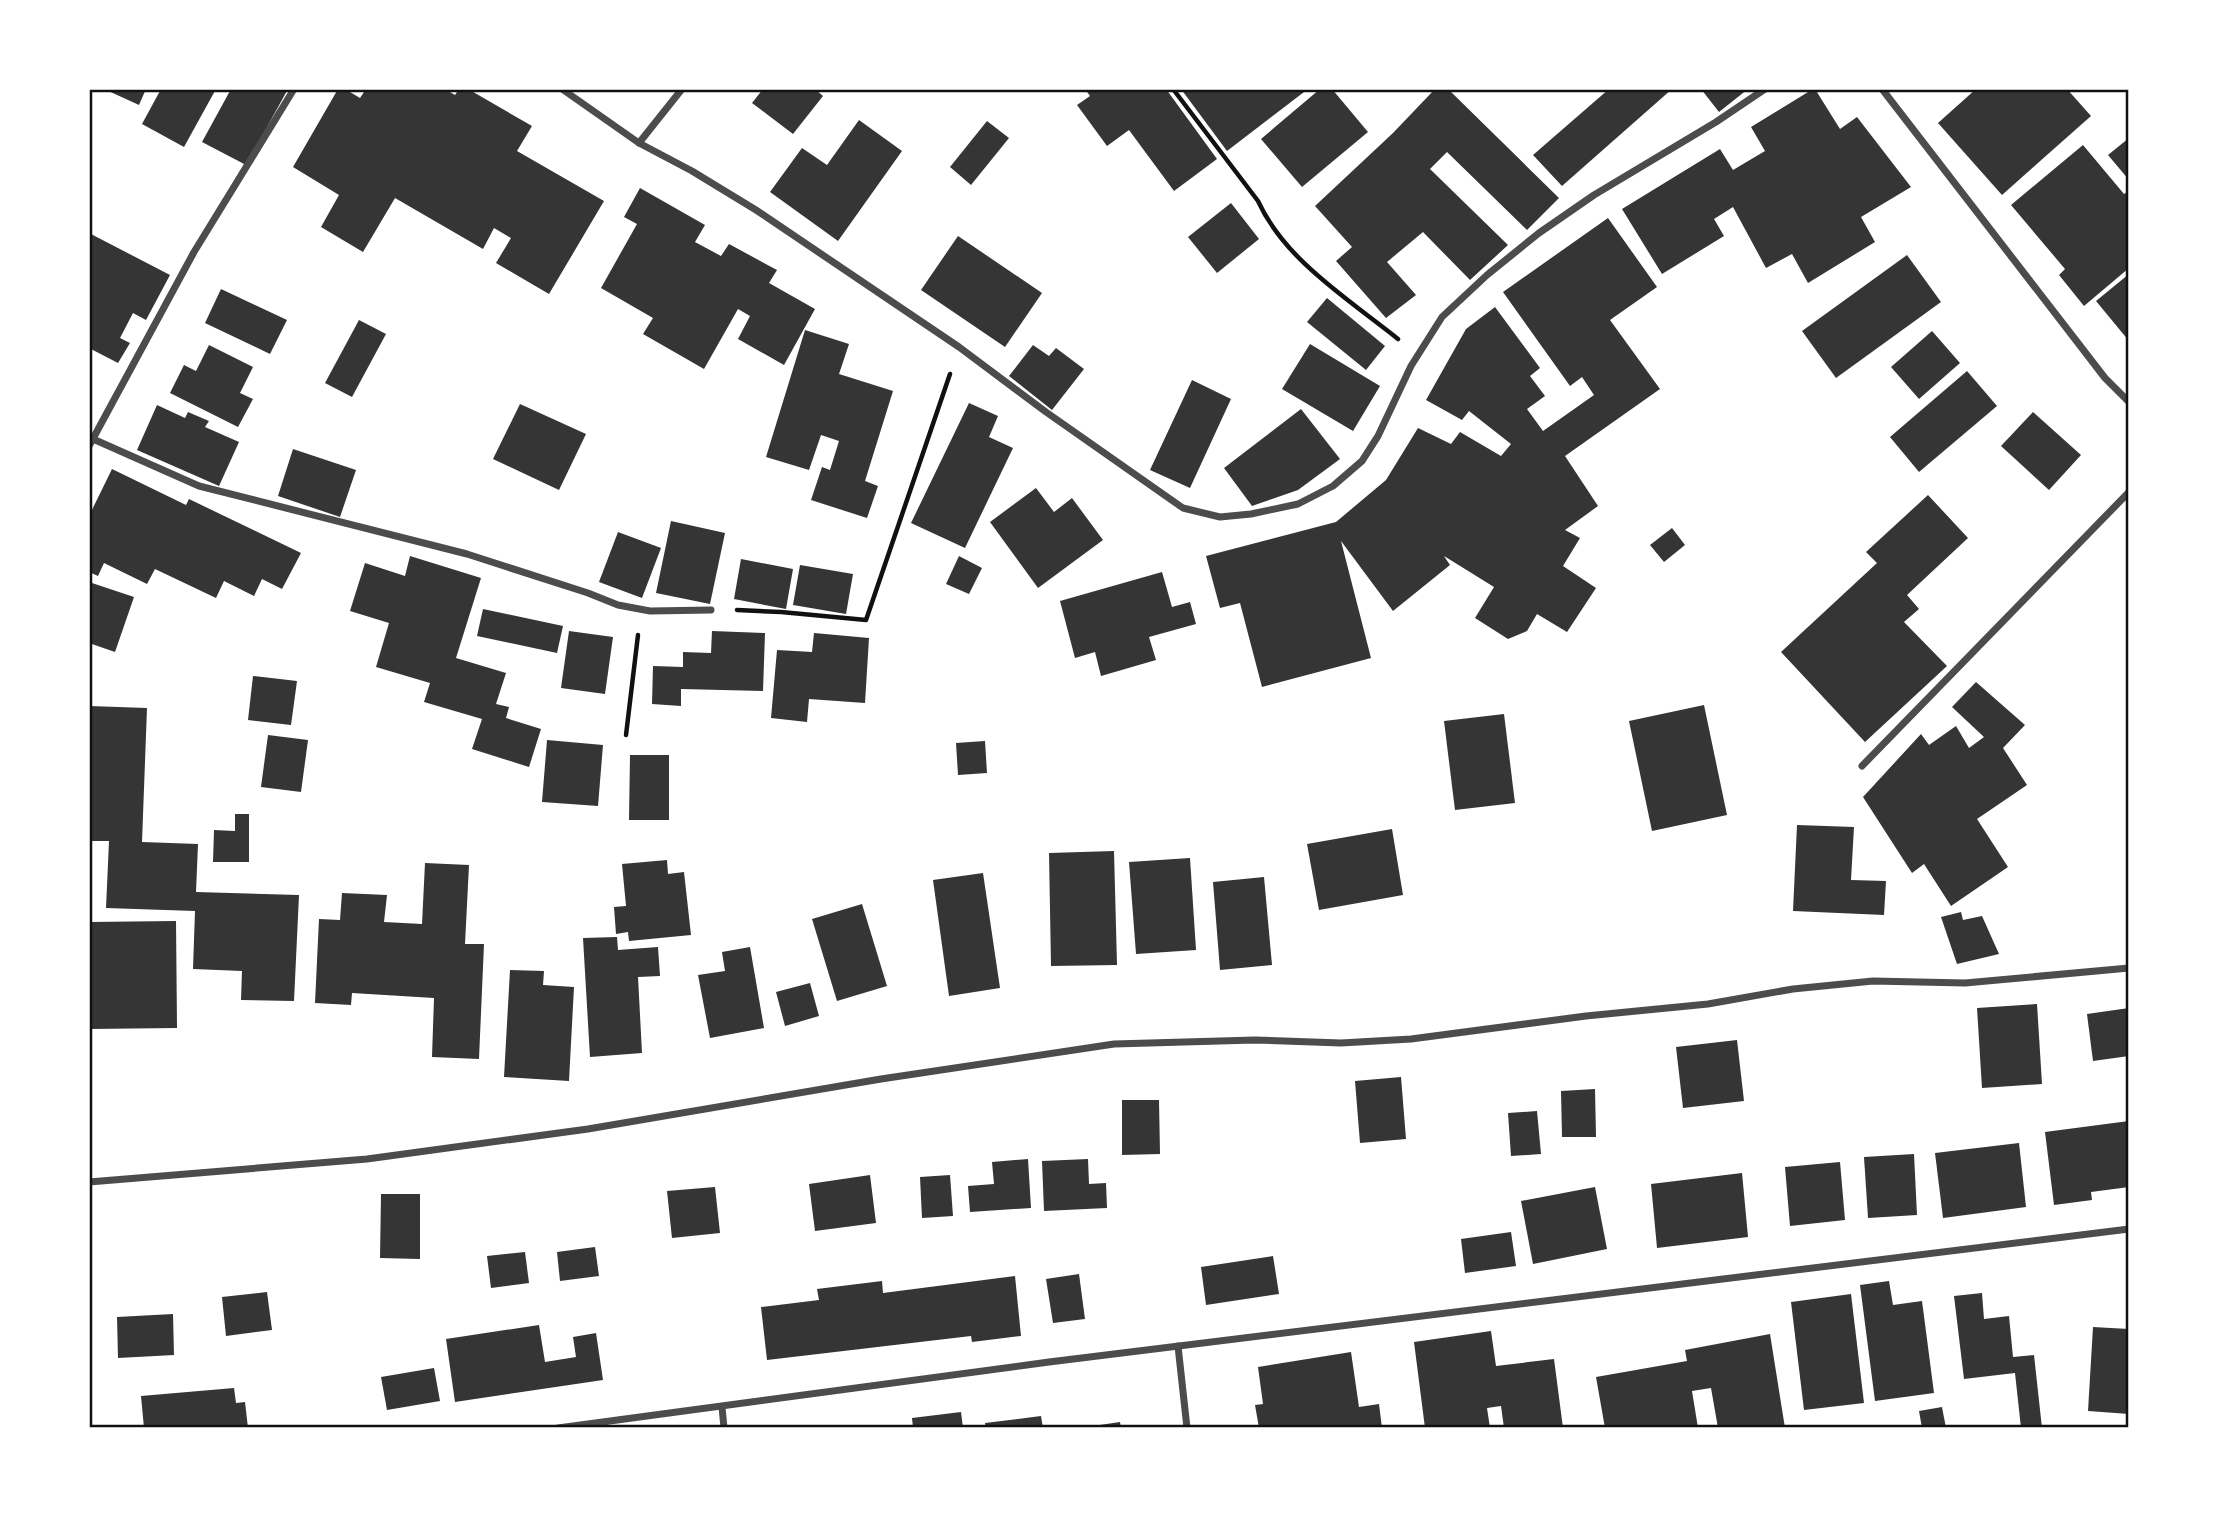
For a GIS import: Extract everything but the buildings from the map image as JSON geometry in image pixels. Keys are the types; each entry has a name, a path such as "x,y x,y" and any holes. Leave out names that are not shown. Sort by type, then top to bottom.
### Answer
{"street":[{"path":"294,89 194,252 91,442 199,486 467,554 618,605 667,612 711,610"},
{"path":"562,89 639,143 756,210 959,347 1183,508 1220,517 1251,514 1298,504 1333,486 1362,461 1378,436 1418,355 1442,317 1487,275 1539,233 1594,195 1716,122 1765,89"},
{"path":"639,143 682,89"},
{"path":"1882,89 2097,368 2129,402"},
{"path":"1862,766 2129,492"},
{"path":"89,1182 366,1159 588,1129 881,1079 1114,1044 1255,1040 1341,1043 1411,1039 1586,1016 1708,1004 1793,989 1872,981 1965,983 2129,968"},
{"path":"558,1428 1178,1346 2129,1229"},
{"path":"1178,1346 1187,1428"},
{"path":"722,1407 724,1428"}],"path":[{"path":"1173,89 1258,201 1267,221 1312,271 1418,355"},
{"path":"711,610 781,612 866,620 959,347"},
{"path":"626,735 642,610"}]}
